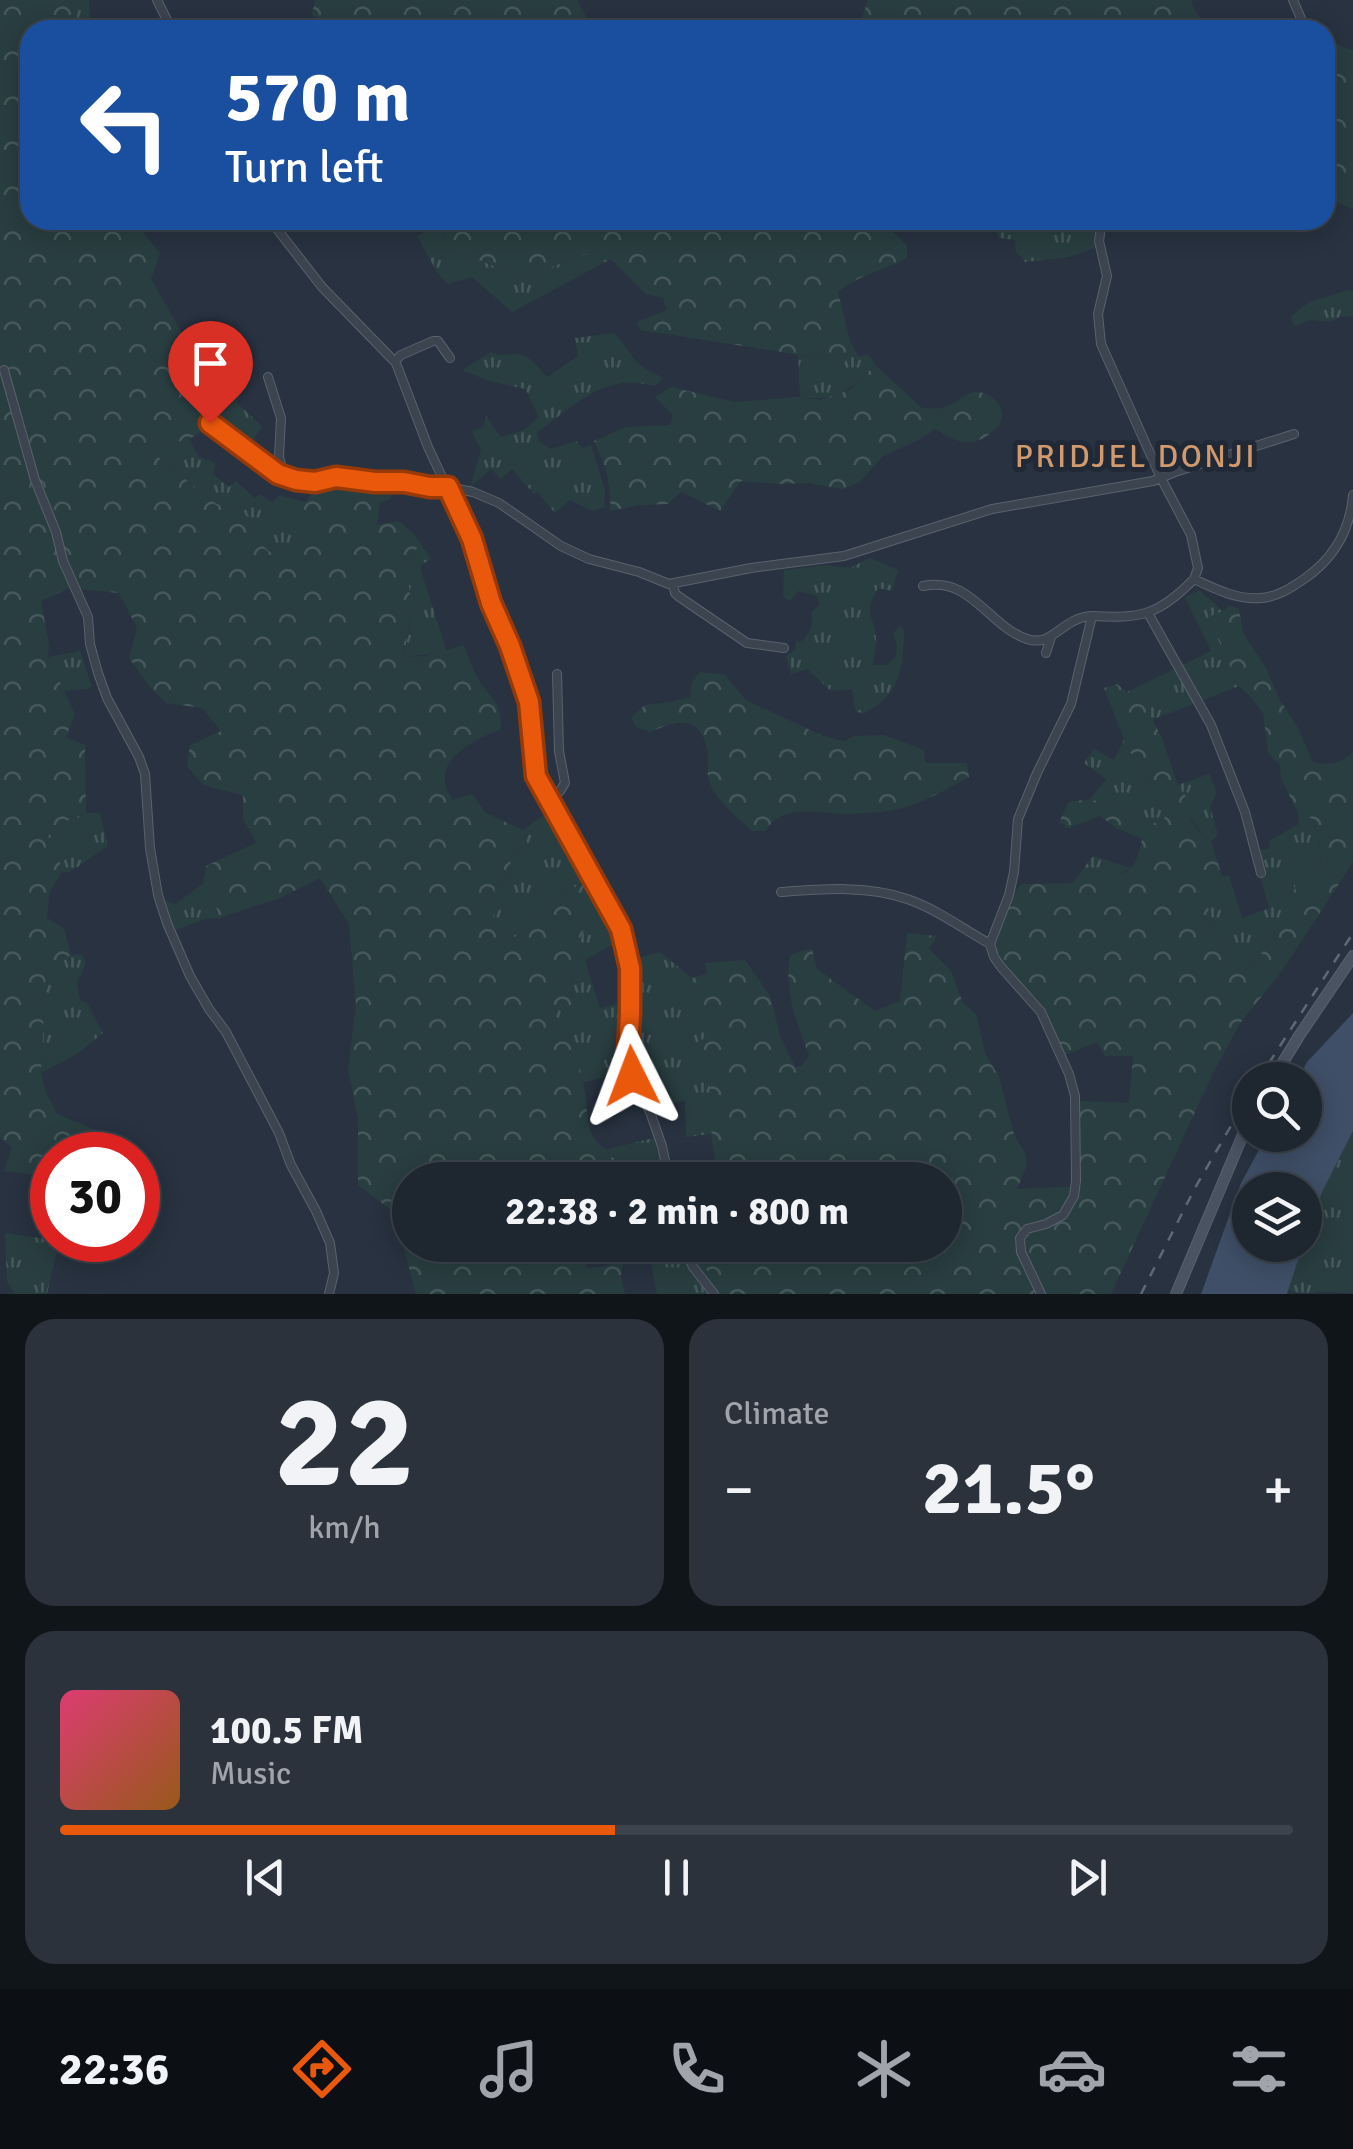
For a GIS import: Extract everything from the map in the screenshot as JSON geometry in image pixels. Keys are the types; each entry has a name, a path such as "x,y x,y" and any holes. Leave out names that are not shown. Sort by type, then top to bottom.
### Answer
{"main road":[{"path":"1283,1062 1353,956"},
{"path":"1176,1294 1236,1152"}],"street":[{"path":"278,230 338,306 395,362 428,446 472,539 491,603 529,702 536,776 621,929 630,968 628,1050 632,1076 650,1112 665,1162"},
{"path":"923,586 954,587 1024,638 1037,641 1051,637 1081,617 1148,614 1194,579 1198,568 1191,535 1101,344 1098,314 1106,276 1101,230"},
{"path":"395,362 433,341 450,358"},
{"path":"4,370 62,561 88,617 98,673 107,698 140,757 145,774 150,848 167,923 190,976 226,1032 280,1132 296,1175 316,1210 330,1244 334,1273 329,1294"},
{"path":"268,378 281,418 278,457 284,476"},
{"path":"210,423 284,476 308,482 336,477 404,482 488,496 542,535 589,559 673,584 750,568 844,556 992,510 1146,483 1294,434"},
{"path":"1194,579 1224,593 1248,598 1286,591 1317,570 1336,550 1350,518 1353,495"},
{"path":"673,584 678,596 737,637 756,646 784,648"},
{"path":"1148,614 1211,725 1245,812 1261,873"},
{"path":"1041,1294 1021,1252 1020,1238 1027,1229 1064,1215 1074,1196 1074,1096 1069,1074 1041,1012 1001,967 990,944 1014,872 1018,819 1071,704 1092,616"},
{"path":"1046,653 1051,637"},
{"path":"547,798 565,783 559,751 557,674"},
{"path":"781,892 880,892 935,911 990,944"},
{"path":"689,1262 714,1294"}],"green space":[{"path":"0,0 70,0 78,20 20,20 20,230 142,230 160,254 151,279 189,345 249,379 229,416 189,439 156,448 159,458 215,503 248,517 262,545 270,552 289,544 297,525 277,513 272,502 279,495 306,502 315,487 335,485 394,491 390,499 380,503 377,525 399,521 420,543 406,566 410,611 403,657 425,656 464,645 477,677 499,711 501,729 456,755 445,775 453,800 472,794 486,813 523,830 526,844 512,854 508,878 495,884 493,919 498,936 508,940 521,934 548,904 585,881 602,911 586,921 579,946 578,969 571,984 581,1008 570,1020 558,1009 554,1014 577,1058 590,1131 607,1149 611,1162 392,1162 392,1210 358,1185 358,1119 348,1070 356,1005 349,924 320,878 280,898 219,918 206,866 256,843 243,818 243,795 203,785 187,766 190,745 221,731 202,708 166,703 149,686 129,658 137,628 119,593 69,588 41,601 48,657 75,714 66,737 85,745 86,813 44,830 59,852 61,873 49,893 47,918 64,928 71,955 46,968 41,1073 57,1114 99,1132 30,1132 30,1174 4,1171 12,1148 0,1138"},
{"path":"70,0 89,0 90,20 78,20"},
{"path":"315,0 577,0 588,20 321,20 312,15"},
{"path":"868,0 1192,0 1201,20 861,20"},
{"path":"1335,44 1353,50 1353,209 1335,201"},
{"path":"428,230 440,230 450,249 523,277 601,249 611,259 512,312 472,277 448,284 417,236"},
{"path":"440,230 891,230 907,245 907,258 838,292 850,341 845,362 640,330 637,322 667,310 663,298 646,294 601,249 523,277 450,249"},
{"path":"996,230 1098,230 1095,248 1069,257 1025,262 1016,251 1015,240 999,238"},
{"path":"1353,291 1353,316 1331,322 1311,320 1294,326 1291,316 1309,302"},
{"path":"614,333 638,363 663,378 655,386 636,383 605,387 536,433 540,442 551,449 576,441 583,448 591,445 605,490 604,507 593,511 570,500 555,513 512,469 501,479 491,469 470,487 481,450 472,432 483,427 486,416 501,437 522,431 539,417 525,389 462,370 491,352 518,354 531,360 547,377 578,356 575,338"},
{"path":"850,341 858,356 869,355 875,365 834,396 800,397 798,355 845,362"},
{"path":"875,365 922,408 942,408 969,393 979,392 997,402 1001,421 974,442 959,441 935,429 882,457 860,482 842,489 809,483 741,481 720,511 681,492 668,504 610,511 607,475 594,441 626,427 670,425 673,415 655,397 671,387 735,402 800,397 820,400 850,390"},
{"path":"236,402 262,426 247,451 211,426 229,416"},
{"path":"189,439 198,456 215,463 213,474 229,487 236,481 255,498 260,494 272,502 278,513 298,525 289,544 270,552 262,545 248,517 215,503 159,458 156,448"},
{"path":"420,543 431,559 421,565 421,571 447,652 403,657 410,612 406,566"},
{"path":"870,558 898,570 892,591 878,588 870,605 876,642 873,665 887,665 895,658 893,633 900,626 904,630 904,644 901,669 892,689 876,707 863,714 855,711 852,689 831,691 807,669 791,674 786,656 796,649 795,643 804,640 812,625 812,612 820,604 817,596 798,591 790,601 783,597 784,570 827,565 850,568"},
{"path":"1199,590 1223,611 1209,618 1239,686 1152,720 1145,706 1127,692 1211,651 1185,597"},
{"path":"1229,605 1239,609 1243,633 1266,668 1313,762 1335,763 1353,752 1353,862 1282,971 1241,1022 1213,1073 1111,1294 723,1294 701,1262 962,1262 962,1162 731,1162 708,1127 707,1098 713,1094 691,1045 709,1036 689,994 692,978 707,974 705,963 745,960 770,996 780,1036 795,1067 802,1066 809,1055 790,994 790,955 812,948 817,969 875,1011 900,1001 907,933 937,936 929,949 951,971 963,1003 976,1014 985,1053 999,1077 1014,1134 1026,1155 1026,1168 1017,1189 1081,1186 1078,1101 1129,1103 1133,1056 1105,1056 1097,1042 1065,1055 1043,1009 999,958 995,942 1021,884 1073,883 1083,869 1115,874 1123,873 1134,863 1142,839 1100,816 1069,828 1059,822 1069,802 1090,799 1136,819 1161,826 1165,823 1164,813 1147,788 1146,774 1128,749 1104,688 1117,684 1145,706 1162,738 1178,785 1190,803 1190,819 1211,841 1222,876 1208,907 1228,963 1241,973 1268,945 1289,906 1296,882 1307,873 1321,870 1319,836 1311,818 1298,813 1281,778 1280,765 1268,753 1263,713 1239,686 1208,617"},
{"path":"80,651 92,686 63,691 48,657"},
{"path":"700,672 725,675 746,700 823,736 844,741 855,736 884,735 924,750 925,763 967,763 969,777 899,809 859,814 791,813 781,816 766,831 753,831 726,807 710,785 705,741 695,726 671,724 651,732 636,727 631,718 645,705 690,697 692,683"},
{"path":"1125,737 1128,749 1146,774 1147,788 1164,813 1162,826 1090,799 1106,779 1084,763 1094,749 1114,760"},
{"path":"1209,774 1217,792 1210,807 1218,835 1211,841 1193,823 1178,785"},
{"path":"86,813 100,813 108,846 70,872 61,873 59,852 43,830"},
{"path":"546,813 585,881 548,904 524,932 508,940 498,936 493,919 495,884 508,878 512,854 526,844 523,830"},
{"path":"1298,813 1311,818 1319,836 1321,870 1307,873 1270,941 1241,973 1228,963 1208,906 1222,876 1229,875 1242,918 1269,908 1254,852 1270,848 1269,841 1299,824"},
{"path":"1093,856 1131,868 1115,876 1083,869"},
{"path":"206,866 219,918 205,919 165,934 154,897 175,904 203,884"},
{"path":"602,911 619,941 585,960 600,1008 636,999 634,959 660,952 692,978 690,1001 710,1036 692,1045 713,1094 708,1127 731,1162 715,1162 711,1134 686,1137 685,1100 653,1109 635,1072 583,1082 571,1043 556,1024 554,1014 573,995 571,985 578,969 586,921"},
{"path":"82,954 86,963 77,983 80,1000 87,1003 103,1033 80,1052 41,1073 46,967"},
{"path":"1353,1131 1353,1293 1288,1290 1297,1262 1322,1262 1322,1192"},
{"path":"654,1138 660,1162 611,1162 607,1149"},
{"path":"5,1233 30,1237 30,1262 54,1262 47,1294 15,1294 7,1281"},
{"path":"407,1262 585,1262 587,1268 623,1262 621,1277 625,1294 416,1294"},
{"path":"651,1262 702,1262 723,1294 657,1294"}],"water":[{"path":"1353,1013 1353,1131 1322,1192 1322,1172 1247,1172 1258,1152 1322,1152 1322,1062 1307,1062"},
{"path":"1232,1208 1232,1262 1297,1262 1287,1294 1201,1294"}],"railway":[{"path":"1270,1062 1353,933"},
{"path":"1141,1294 1232,1124"}],"district":[{"name":"PRIDJEL DONJI","path":"1136,456"}],"route":[{"path":"210,423 278,474 296,480 315,482 336,477 448,487 472,539 491,603 529,702 536,776 610,907 627,948 632,1076"}]}
